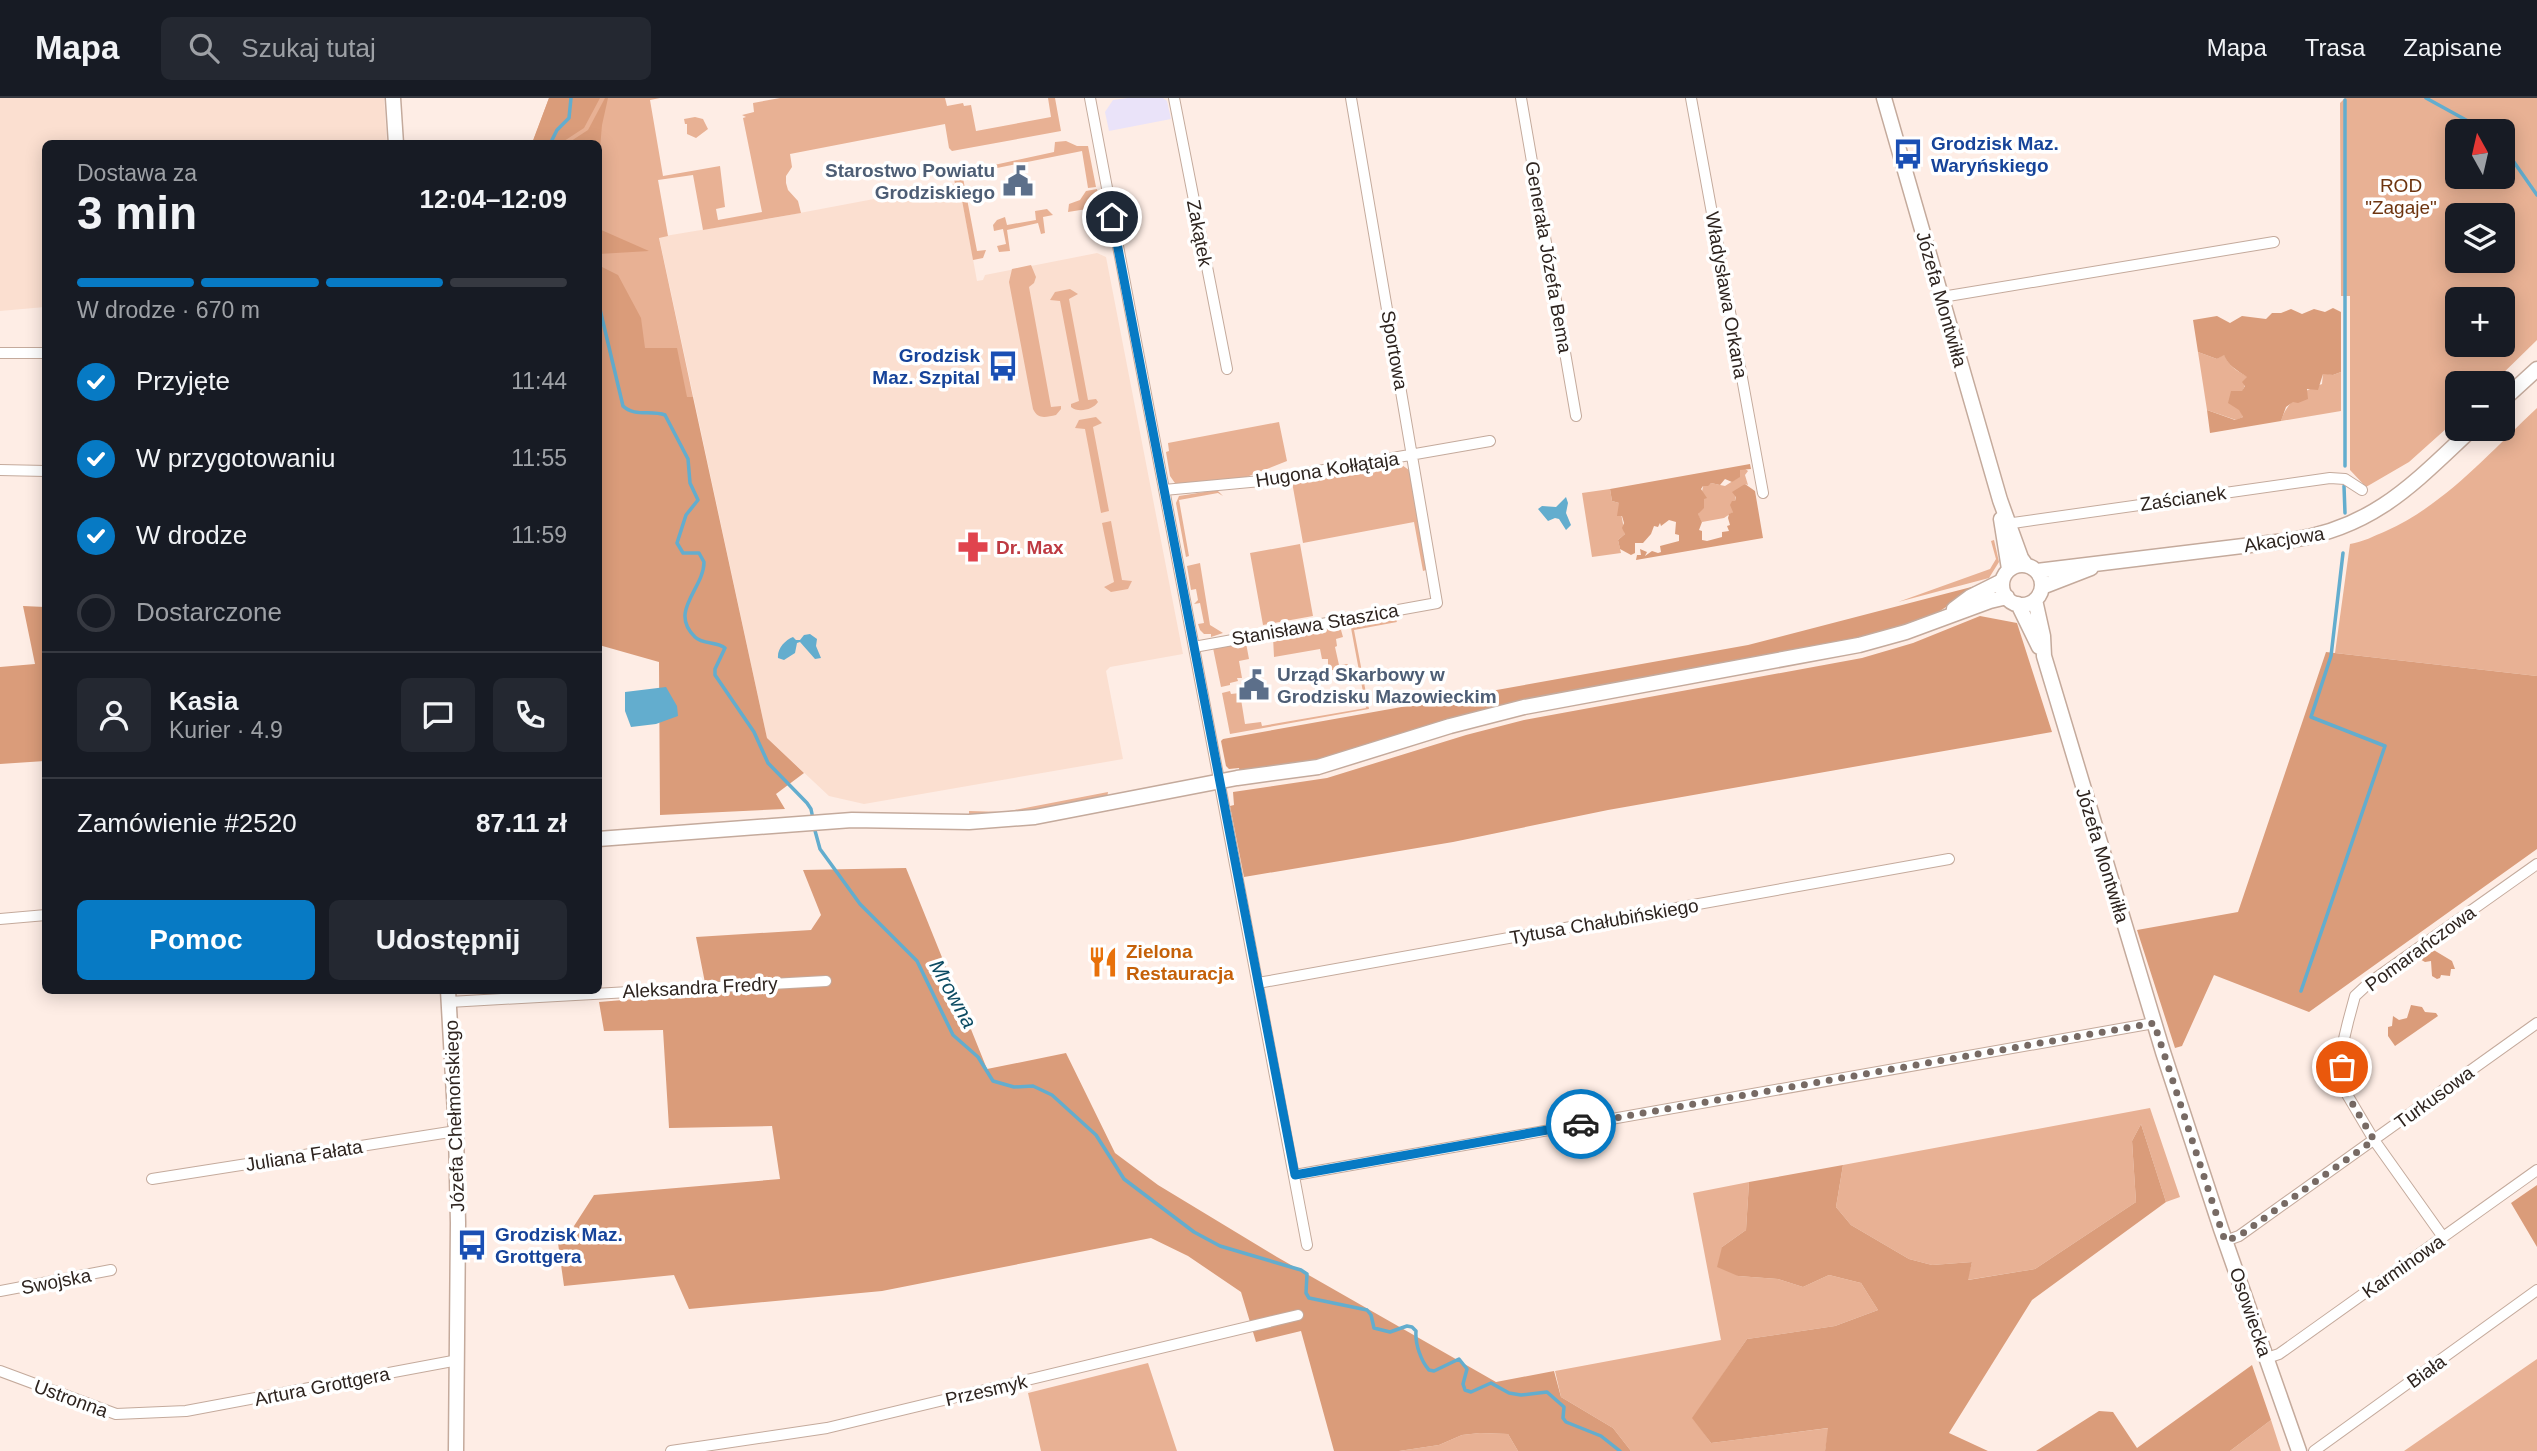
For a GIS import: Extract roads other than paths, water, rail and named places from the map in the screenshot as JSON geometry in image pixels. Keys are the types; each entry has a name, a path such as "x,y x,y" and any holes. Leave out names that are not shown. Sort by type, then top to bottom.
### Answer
{"street":[{"path":"393,98 396,140"},
{"path":"1090,98 1307,1244"},
{"name":"Zakątek","path":"1174,98 1227,369"},
{"name":"Sportowa","path":"1351,98 1414,455 1437,603"},
{"name":"Generała Józefa Bema","path":"1521,98 1576,416"},
{"name":"Władysława Orkana","path":"1692,98 1763,493"},
{"name":"Józefa Montwiłła","path":"1884,98 2006,524 2021,558 2031,568"},
{"path":"1942,297 2274,242"},
{"path":"0,353 42,354"},
{"path":"2515,389 2537,369"},
{"name":"Hugona Kołłątaja","path":"1164,491 1261,481 1490,441"},
{"name":"Akacjowa","path":"2031,568 2102,563 2316,537 2348,526 2395,499 2459,441"},
{"path":"0,470 42,471"},
{"name":"Zaścianek","path":"2006,524 2330,478 2345,479 2362,490"},
{"name":"Józefa Montwiłła","path":"2006,524 2006,575"},
{"name":"Akacjowa","path":"2042,587 2102,563"},
{"path":"602,839 830,822 1007,821 1062,813 1328,764 1524,706 1859,645 1906,632 1941,618 2012,601 2035,600 2042,587 2031,568 2014,566 2006,575 1941,618"},
{"path":"2006,575 2012,601"},
{"name":"Józefa Montwiłła","path":"2035,600 2043,636 2044,656"},
{"name":"Józefa Montwiłła","path":"2012,601 2044,656 2163,1052"},
{"name":"Stanisława Staszica","path":"1194,647 1437,603"},
{"name":"Tytusa Chałubińskiego","path":"1258,983 1949,859"},
{"name":"Pomarańczowa","path":"2443,1237 2374,1140 2342,1086 2343,1042 2355,996 2377,977 2537,864"},
{"path":"0,919 42,915"},
{"name":"Aleksandra Fredry","path":"602,990 826,981"},
{"name":"Aleksandra Fredry","path":"449,996 499,994"},
{"name":"Józefa Chełmońskiego","path":"449,996 456,1131 456,1451"},
{"path":"1295,1175 2154,1023"},
{"name":"Turkusowa","path":"2225,1241 2239,1236 2537,1023"},
{"name":"Osowiecka","path":"2163,1052 2225,1241 2299,1451"},
{"name":"Juliana Fałata","path":"152,1179 456,1131"},
{"name":"Karminowa","path":"2267,1358 2279,1354 2537,1170"},
{"name":"Swojska","path":"0,1291 111,1270"},
{"name":"Biała","path":"2314,1451 2537,1290"},
{"name":"Przesmyk","path":"671,1451 827,1428 1298,1315"},
{"name":"Artura Grottgera","path":"186,1411 458,1360"},
{"name":"Ustronna","path":"0,1371 116,1414 186,1411"}],"water":[{"path":"1566,497 1566,513 1571,525 1566,530 1559,519 1548,521 1538,509 1542,506 1556,507"},
{"path":"810,634 817,639 816,646 821,658 815,659 800,642 797,643 795,653 784,660 778,658 780,648 787,640 793,637 800,640 804,635"},
{"path":"666,687 677,706 678,716 656,724 631,727 625,711 625,692"}],"waterway":[{"name":"Mrowna","path":"552,140 557,130 569,118 571,98"},
{"path":"2426,98 2464,119"},
{"path":"2345,100 2345,466"},
{"path":"2515,164 2537,195"},
{"name":"Mrowna","path":"602,318 623,406 632,411 665,415 688,459 690,483 698,500 686,515 677,543 683,553 699,553 704,562 703,572 686,609 688,627 698,639 725,648 715,675 754,732 768,763 807,803 813,819"},
{"path":"2344,486 2345,513"},
{"path":"2301,991 2385,746 2311,717 2331,656 2343,553"},
{"name":"Mrowna","path":"814,827 820,849 860,904 917,961 953,1035 978,1057 993,1081 1014,1087 1033,1086 1052,1095 1096,1135 1124,1179 1194,1232 1220,1246 1301,1270 1307,1274 1306,1293 1309,1298 1367,1310 1374,1328 1390,1332 1412,1327 1416,1331 1421,1357 1429,1370 1434,1371 1459,1359 1467,1369 1463,1384 1465,1390 1471,1392 1491,1383 1509,1393 1521,1395 1547,1392 1564,1407 1563,1418 1566,1422 1601,1436 1620,1451"}],"place":[{"name":"Grodzisk Maz. Waryńskiego","path":"1908,154"},
{"name":"Starostwo Powiatu Grodziskiego","path":"1018,181"},
{"name":"Grodzisk Maz. Szpital","path":"1003,366"},
{"name":"Dr. Max","path":"973,547"},
{"name":"Urząd Skarbowy w Grodzisku Mazowieckim","path":"1254,685"},
{"name":"Zielona Restauracja","path":"1103,962"},
{"name":"Grodzisk Maz. Grottgera","path":"472,1245"}],"park label":[{"name":"ROD \"Zagaje\"","path":"2401,196"}]}
